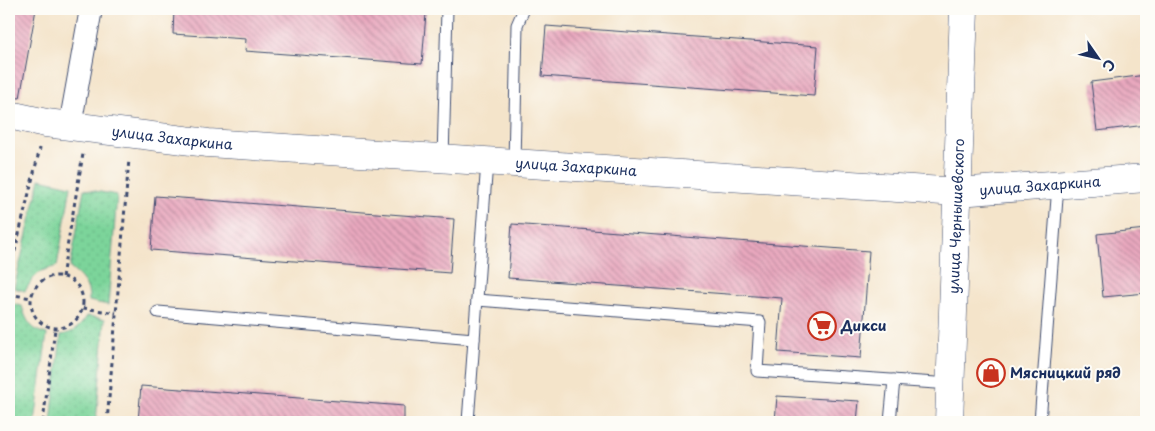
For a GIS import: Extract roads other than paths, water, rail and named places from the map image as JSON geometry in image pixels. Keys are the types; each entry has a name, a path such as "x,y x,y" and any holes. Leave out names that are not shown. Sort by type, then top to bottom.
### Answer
{"street":[{"path":"68,126 91,9"},
{"name":"улица Чернышевского","path":"949,422 964,9"},
{"name":"улица Захаркина","path":"9,115 68,126 208,143 958,192 1146,178"}],"lane":[{"path":"443,159 447,9"},
{"path":"514,163 517,25 524,9"},
{"path":"468,422 487,162"},
{"path":"1040,422 1058,185"},
{"path":"477,300 760,322 757,371 951,384"},
{"path":"158,312 474,339"},
{"path":"890,422 894,380"}],"place":[{"name":"Дикси","path":"822,326"},
{"name":"Мясницкий ряд","path":"991,373"}]}
